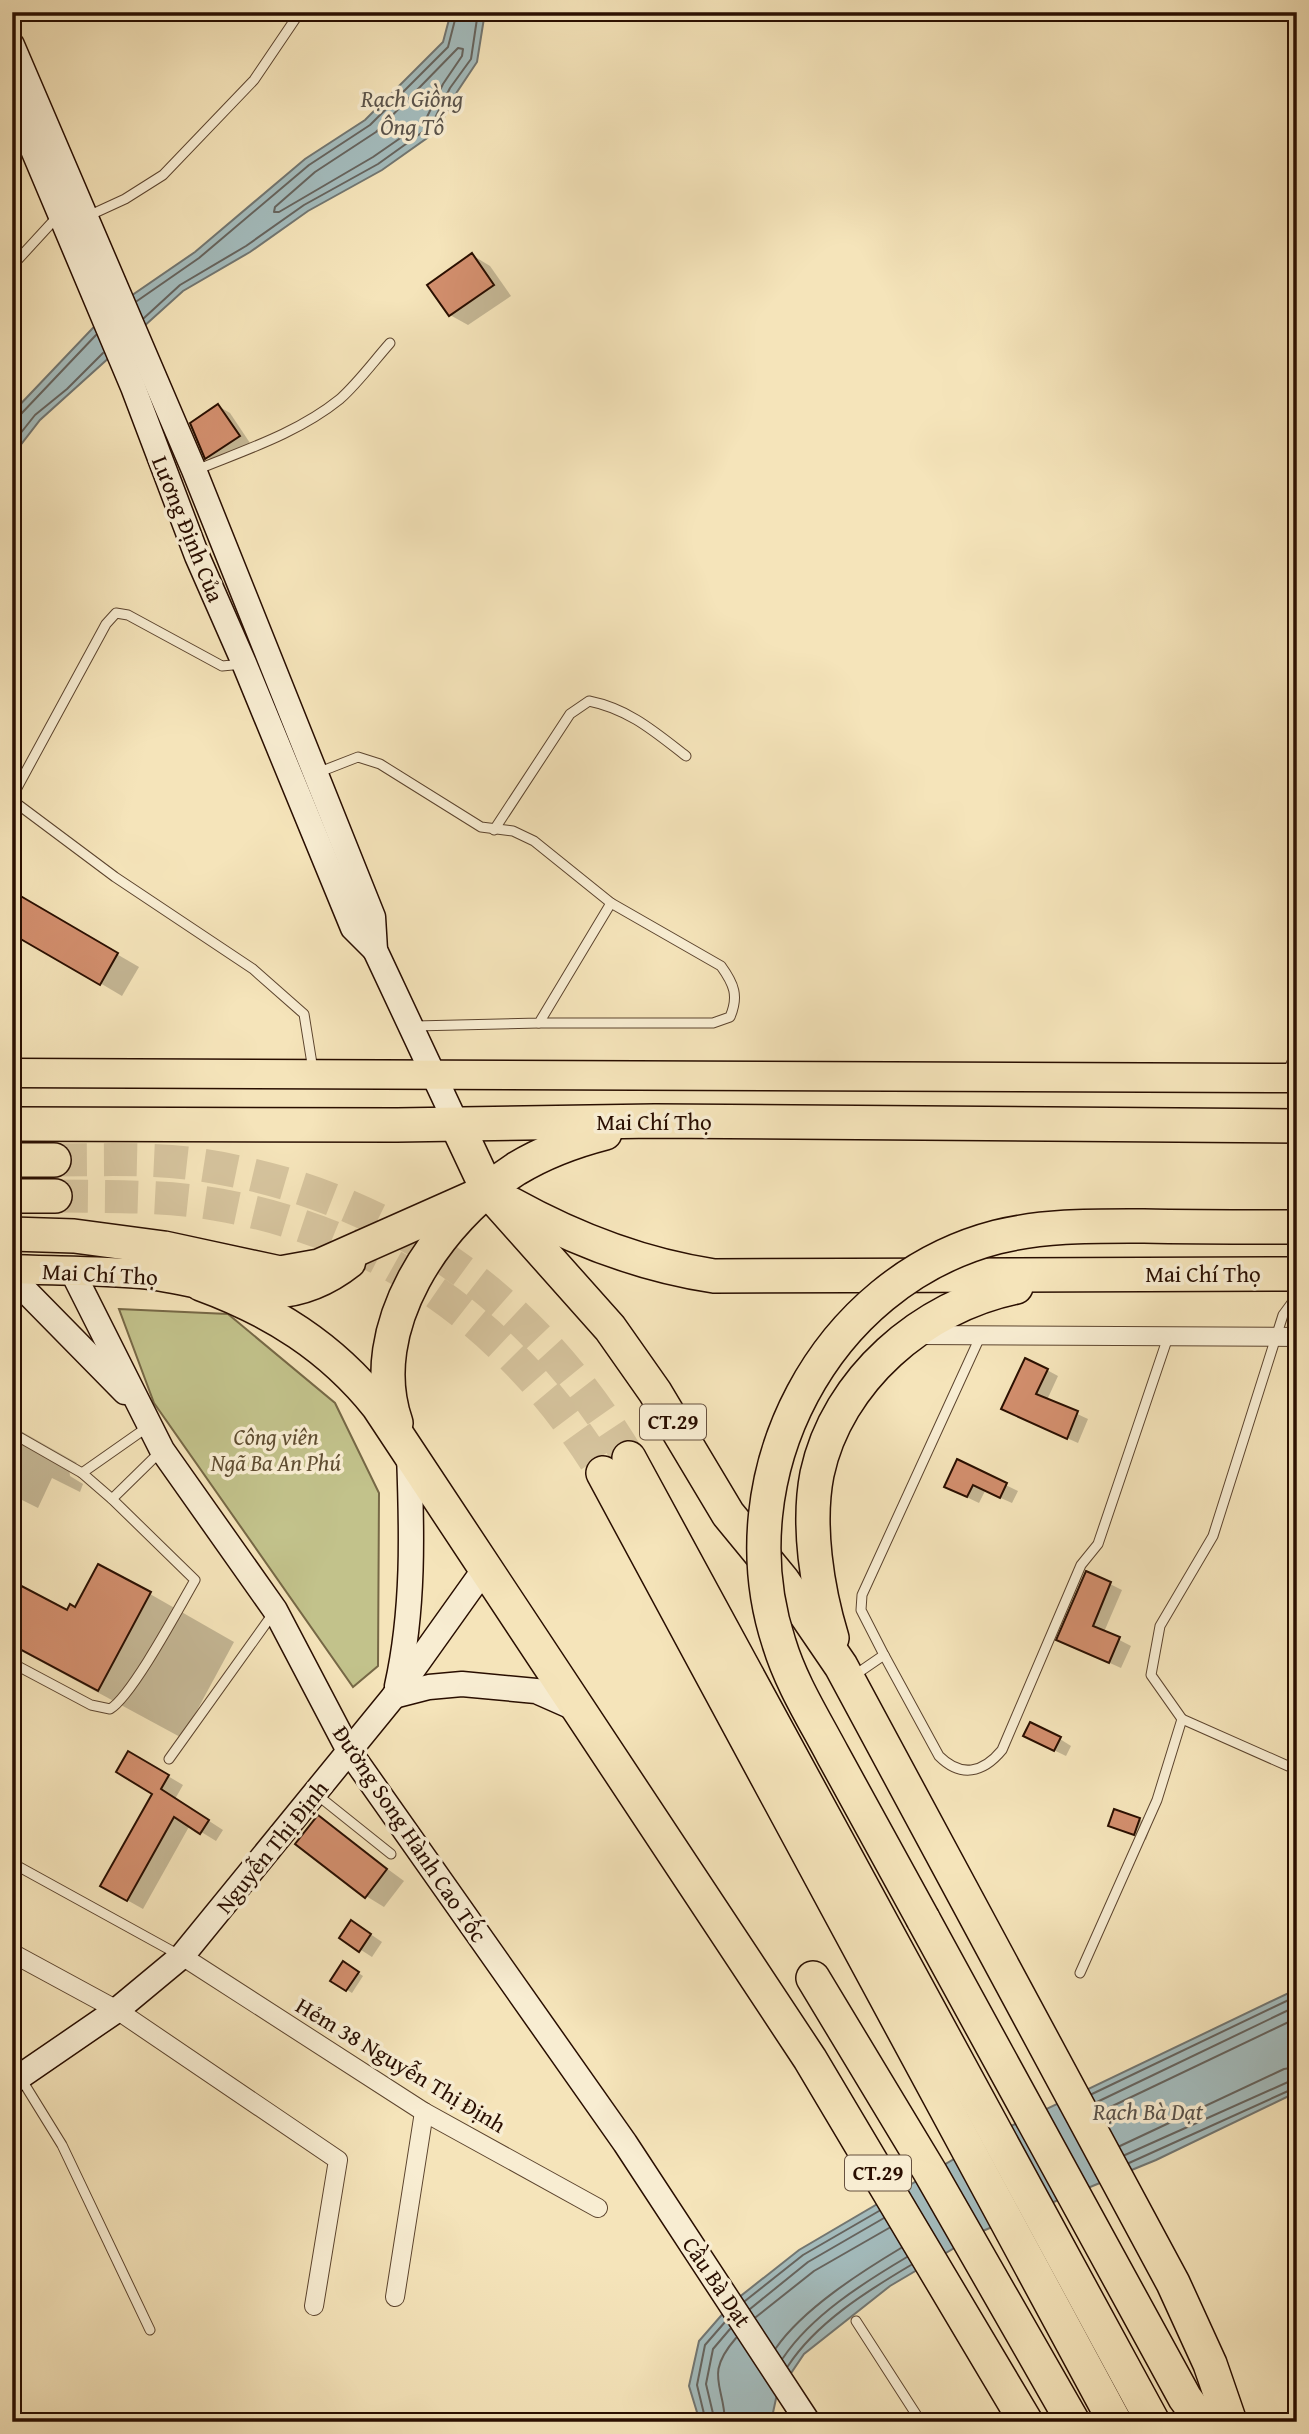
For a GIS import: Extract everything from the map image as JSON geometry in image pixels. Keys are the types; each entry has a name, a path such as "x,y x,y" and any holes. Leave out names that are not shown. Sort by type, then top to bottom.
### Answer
{"highway":[{"name":"Mai Chí Thọ","path":"12,1125 457,1125 655,1121 1297,1126"},
{"path":"457,1125 488,1191 515,1170 562,1146 655,1121"},
{"path":"12,1160 54,1160"},
{"name":"Mai Chí Thọ","path":"12,1234 142,1244 291,1273 320,1266 488,1191 592,1244 623,1256 685,1272 744,1277 1297,1274"},
{"name":"CT.29","path":"1026,2422 810,2059 409,1450 399,1430 388,1389 386,1368 391,1332 400,1307 419,1273 455,1224 488,1191 617,1338 655,1392 728,1514 783,1581 845,1672 1173,2283 1205,2352 1230,2422"},
{"path":"12,1196 55,1196"},
{"path":"1210,2422 1193,2410 1185,2398 790,1672 779,1643 765,1583 764,1521 768,1491 784,1432 796,1403 828,1352 883,1296 940,1259 995,1238 1053,1227 1297,1227"},
{"path":"845,1672 827,1619 814,1528 817,1475 835,1421 873,1367 930,1320 986,1293 1076,1275"},
{"path":"201,1284 271,1315 330,1353 355,1377 409,1450"},
{"path":"616,1465 1056,2278 1153,2422"},
{"path":"813,1978 1073,2422"},
{"path":"1056,2278 1115,2422"}],"main road":[{"name":"Lương Định Của","path":"12,46 86,216 89,251 133,387 197,556 353,928 375,950 457,1125"},
{"name":"Lương Định Của","path":"12,100 60,213 89,251 155,375 373,917 375,950"},
{"name":"Mai Chí Thọ","path":"12,1073 435,1077 1291,1077"},
{"name":"Mai Chí Thọ","path":"12,1269 140,1274 252,1295 300,1291 329,1278 380,1239"},
{"name":"Đường Song Hành Cao Tốc","path":"72,1271 162,1450 275,1610 349,1751 625,2143"},
{"name":"Đường Song Hành Cao Tốc","path":"12,1277 146,1418"},
{"path":"409,1450 411,1575 405,1648 394,1696 429,1687 462,1684 536,1691 579,1710"},
{"name":"Nguyễn Thị Định","path":"16,2079 117,2010 182,1956 394,1696 486,1567"},
{"name":"Cầu Bà Dạt","path":"625,2143 808,2422"}],"street":[{"path":"911,1335 1297,1337"},
{"path":"12,1953 117,2010 338,2160 314,2306"},
{"name":"Hẻm 38 Nguyễn Thị Định","path":"182,1956 424,2112 598,2208"},
{"path":"395,2297 424,2112"}],"lane":[{"path":"86,216 125,198 163,175 254,80 300,12"},
{"path":"12,265 60,213"},
{"path":"194,470 287,432 320,414 342,397 390,342"},
{"path":"244,663 222,666 128,615 116,613 106,624 12,799 115,877 253,969 304,1014 313,1076"},
{"path":"495,830 570,714 589,701 609,705 634,716 687,756"},
{"path":"315,774 358,757 380,764 481,827 513,831 534,841 611,903 721,965 732,981 737,1002 730,1017 713,1023 411,1026"},
{"path":"539,1023 611,903"},
{"path":"1291,1077 1297,1051"},
{"path":"1297,1296 1283,1315 1213,1535 1160,1626 1151,1675 1182,1719 1297,1770"},
{"path":"980,1337 862,1595 861,1610 939,1756 950,1767 964,1771 983,1769 1002,1750 1081,1565 1098,1544 1168,1337"},
{"path":"82,1473 146,1418"},
{"path":"12,1433 82,1473 195,1580 162,1637 122,1697 110,1709 91,1705 12,1663"},
{"path":"112,1499 162,1450"},
{"path":"169,1759 275,1610"},
{"path":"845,1672 884,1655"},
{"path":"1080,1973 1157,1800 1182,1719"},
{"path":"315,1794 391,1854"},
{"path":"12,1863 182,1956"},
{"path":"16,2079 62,2145 150,2330"},
{"path":"856,2321 921,2422"}],"green space":[{"name":"Công viên Ngã Ba An Phú","path":"119,1309 228,1314 335,1403 379,1493 378,1666 353,1687 154,1403"}],"water":[{"name":"Rạch Giồng Ông Tố","path":"451,12 485,12 477,62 457,92 437,131 382,170 308,211 250,252 183,291 40,420 12,456 12,413 109,311 195,252 305,159 365,120 443,42"},
{"name":"Rạch Bà Dạt","path":"1297,1989 1297,2092 1156,2160 985,2230 890,2286 804,2354 777,2394 771,2422 700,2422 689,2386 699,2341 733,2302 799,2250 1007,2128"}],"building":[{"path":"472,253 494,285 449,316 427,285"},
{"path":"218,404 240,436 205,459 190,423"},
{"path":"12,891 118,953 100,985 12,934"},
{"path":"1025,1358 1048,1369 1036,1394 1078,1411 1067,1439 1001,1409"},
{"path":"957,1459 1007,1483 1000,1498 973,1485 967,1497 944,1487"},
{"path":"98,1564 151,1592 98,1691 12,1645 12,1581 67,1610 70,1604 75,1607"},
{"path":"1086,1571 1111,1582 1093,1626 1120,1637 1109,1663 1056,1640"},
{"path":"1030,1722 1061,1737 1054,1751 1023,1736"},
{"path":"128,1751 169,1775 161,1789 209,1820 200,1834 174,1817 127,1901 100,1886 152,1794 116,1772"},
{"path":"1114,1809 1140,1818 1134,1835 1108,1826"},
{"path":"318,1815 387,1869 365,1898 295,1844"},
{"path":"351,1920 371,1934 359,1952 339,1938"},
{"path":"343,1961 359,1972 346,1991 330,1981"}],"tunnel":[{"path":"54,1160 170,1161 257,1176 324,1196 386,1224 443,1258 497,1298 545,1345 590,1399 629,1458"},
{"path":"55,1196 159,1198 220,1205 281,1219 338,1239 391,1265 441,1296 487,1333 529,1375 568,1421 603,1473"}]}
